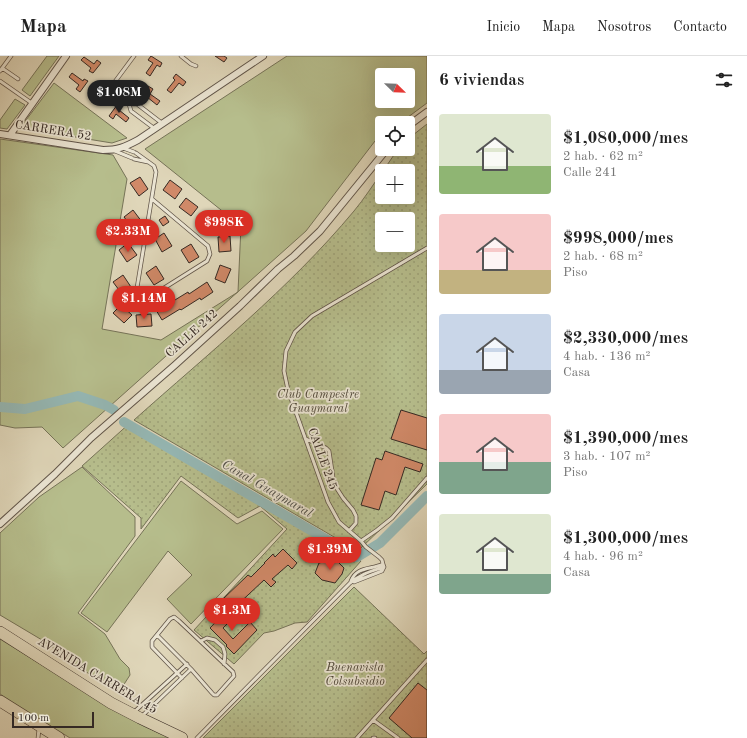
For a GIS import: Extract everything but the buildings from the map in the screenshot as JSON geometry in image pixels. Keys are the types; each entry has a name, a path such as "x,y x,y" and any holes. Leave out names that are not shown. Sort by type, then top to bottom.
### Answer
{"highway":[{"name":"AVENIDA CARRERA 45","path":"0,632 86,687 136,716 182,738"},
{"path":"0,701 59,738"}],"street":[{"path":"10,135 66,56"},
{"name":"CARRERA 52","path":"0,134 103,150 122,148 163,124 263,56"},
{"path":"415,121 427,112"},
{"name":"CALLE 242","path":"0,524 55,474 91,438 175,365 320,231 381,156"}],"lane":[{"path":"11,56 1,70 18,79"},
{"path":"134,56 111,89 129,104 131,111 155,129"},
{"path":"181,56 196,66"},
{"path":"0,81 33,104"},
{"path":"129,104 137,104 163,124"},
{"path":"122,148 135,153 150,162 154,166 156,172 136,294 139,299 145,300 206,261 210,254 208,246 152,199"},
{"path":"114,150 133,158 150,162"},
{"name":"CALLE 245","path":"384,566 382,560 340,522 328,502 288,390 284,371 286,351 295,332 312,316 427,248"},
{"path":"306,439 326,448 329,451 334,484 342,498 356,516 356,522 350,531"},
{"path":"361,541 392,518 427,478"},
{"path":"197,738 350,583 382,571 384,566 364,568 352,577 350,583"},
{"path":"157,635 192,669 214,695 217,695 234,676 233,672 174,617 170,619 152,641 152,647 182,678"},
{"path":"201,641 208,638 215,640 223,647 226,654 224,664"},
{"path":"356,738 427,660"},
{"path":"136,716 187,664"},
{"path":"136,716 192,669"},
{"path":"373,720 398,738"},
{"path":"38,738 39,725"}],"green space":[{"path":"47,56 59,56 30,96 22,90"},
{"path":"287,56 427,56 427,103 409,116 375,116 375,141 306,231 238,292 241,226 145,149"},
{"path":"54,83 127,138 112,143 20,128"},
{"path":"15,99 25,105 7,129 0,128 0,120"},
{"name":"Club Campestre Guaymaral","path":"427,124 427,484 358,551 134,420 276,294 329,240 354,211 375,182 375,204 415,204 415,164 388,164 393,156 415,156 415,133"},
{"path":"0,139 113,155 127,179 102,329 161,340 237,293 63,448 42,427 15,428 0,425"},
{"path":"131,422 361,561 307,622 295,623 264,633 234,664 194,630 287,529 260,506 238,518 181,476 141,529 141,518 82,466"},
{"path":"82,467 135,517 135,536 78,613 105,634 120,659 129,668 130,675 121,689 92,676 42,640 0,615 0,533 39,497"},
{"path":"181,481 237,524 262,511 283,529 191,624 167,599 192,575 168,551 107,632 81,613"},
{"name":"Buenavista Colsubsidio","path":"354,587 424,654 427,651 427,738 203,738"},
{"path":"0,639 144,726 170,738 70,738 0,694"}],"waterway":[{"name":"Canal Guaymaral","path":"0,407 25,409 78,396 105,405 114,410"},
{"name":"Canal Guaymaral","path":"124,422 357,557 380,543 427,496"}]}
